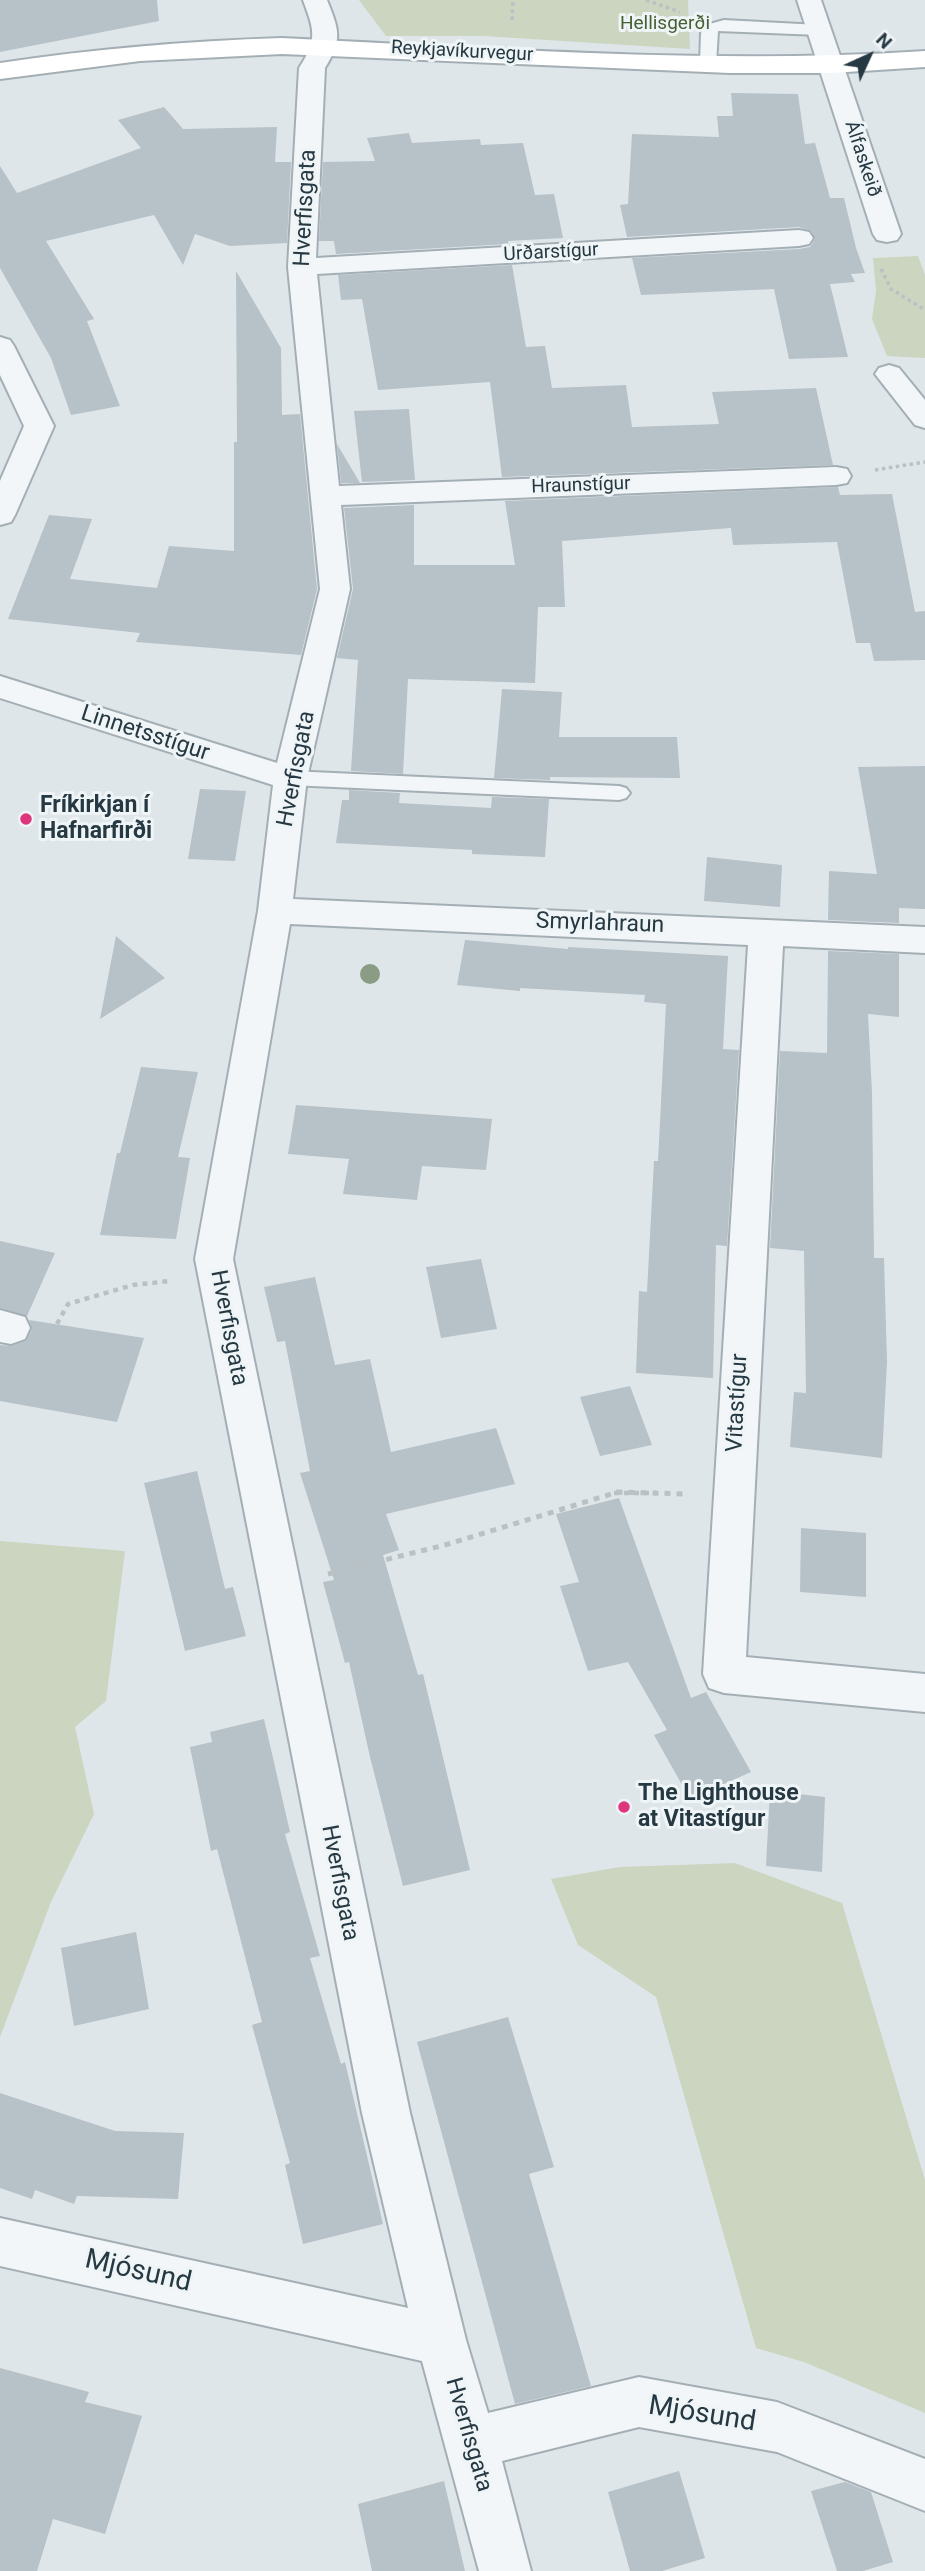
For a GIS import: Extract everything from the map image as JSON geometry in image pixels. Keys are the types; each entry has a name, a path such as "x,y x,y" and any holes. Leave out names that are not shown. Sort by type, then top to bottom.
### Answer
{"main road":[{"name":"Reykjavíkurvegur","path":"0,71 211,48 726,83 834,74 925,59"},
{"name":"Reykjavíkurvegur","path":"0,93 140,75 319,57 709,64 834,74 925,76"}],"street":[{"name":"Hverfisgata","path":"315,0 327,34 319,57 302,267 335,589 290,778 275,911 214,1259 386,2113 441,2340 472,2443 505,2571"},
{"name":"Álfaskeið","path":"809,0 887,234"},
{"name":"Urðarstígur","path":"302,267 799,238"},
{"path":"0,346 39,426 0,515"},
{"path":"889,374 925,419"},
{"name":"Hraunstígur","path":"325,496 836,475"},
{"name":"Linnetsstígur","path":"0,687 250,768 290,778"},
{"name":"Smyrlahraun","path":"275,911 925,940"},
{"name":"Vitastígur","path":"766,931 724,1674 925,1693"},
{"name":"Mjósund","path":"0,2242 441,2340"},
{"name":"Mjósund","path":"472,2443 639,2402 778,2427 925,2485"}],"lane":[{"path":"709,64 709,33 712,28 724,25 819,30"},
{"path":"290,778 619,793"}],"path":[{"path":"887,234 878,237 882,274 891,289 925,310"},
{"path":"836,475 925,462"},
{"path":"5,1327 54,1330 68,1304 133,1285 218,1276"},
{"path":"279,1583 444,1545 618,1492 733,1495"}],"green space":[{"name":"Hellisgerði","path":"359,0 688,0 690,49 483,36 386,36"},
{"path":"918,256 925,275 925,358 887,356 872,319 876,291 873,258"},
{"path":"0,1541 125,1551 106,1701 75,1727 94,1814 51,1902 0,2037"},
{"path":"735,1863 842,1903 925,2180 925,2413 804,2362 756,2348 656,1997 578,1945 551,1879 620,1867"}],"building":[{"path":"0,0 157,0 159,21 0,52"},
{"path":"731,93 798,94 805,144 815,143 830,198 844,198 865,273 851,274 855,282 830,284 848,357 789,359 774,289 641,295 632,258 799,249 810,247 815,239 811,231 799,227 627,237 620,205 628,204 632,134 719,137 717,116 733,116"},
{"path":"164,107 183,129 277,127 275,162 291,162 287,243 230,246 195,234 183,265 154,215 46,241 94,319 87,321 120,406 71,415 51,358 0,268 0,166 17,193 141,148 118,120"},
{"path":"409,133 412,143 480,139 481,145 523,143 535,195 554,194 563,238 508,241 508,244 336,254 334,241 319,241 323,162 375,161 367,138"},
{"path":"512,265 526,347 545,346 552,388 626,385 632,427 719,424 712,392 816,388 833,465 502,477 490,382 378,390 362,299 341,300 338,275"},
{"path":"236,271 281,348 282,415 300,414 317,589 301,655 136,642 140,633 8,619 49,515 92,519 70,579 157,588 169,546 234,551 234,442 237,442"},
{"path":"409,409 415,480 362,482 354,411"},
{"path":"337,444 360,483 341,483"},
{"path":"838,487 840,495 892,494 915,612 925,611 925,660 874,661 870,643 856,643 837,542 733,545 731,528 562,541 565,607 538,607 535,683 408,679 403,774 351,771 358,660 337,658 353,589 344,508 414,505 414,565 515,565 505,501"},
{"path":"502,689 562,692 559,737 677,737 680,778 494,778"},
{"path":"925,766 925,909 899,908 899,923 828,920 829,871 877,874 858,767"},
{"path":"200,789 246,791 235,861 188,859"},
{"path":"349,790 400,793 399,803 491,808 492,797 549,799 545,857 472,854 472,850 336,843 342,800 349,800"},
{"path":"707,857 782,865 780,907 704,901"},
{"path":"116,936 165,978 100,1019"},
{"path":"465,940 568,949 728,956 723,1049 739,1050 727,1246 716,1245 713,1378 636,1373 639,1291 647,1292 654,1161 658,1161 666,1004 644,1002 645,995 520,988 520,991 457,985"},
{"path":"828,951 899,954 899,1017 868,1014 874,1258 884,1258 887,1362 882,1458 790,1447 794,1392 806,1393 804,1251 770,1248 780,1051 827,1053"},
{"path":"141,1067 198,1072 178,1157 190,1158 176,1239 100,1235 117,1153 120,1153"},
{"path":"296,1105 492,1119 486,1170 422,1166 417,1200 343,1194 349,1159 288,1154"},
{"path":"0,1241 55,1253 27,1316 0,1308"},
{"path":"481,1259 497,1329 441,1338 426,1267"},
{"path":"315,1277 335,1365 370,1359 391,1452 496,1428 515,1484 386,1514 399,1550 383,1555 418,1675 423,1674 470,1870 403,1886 349,1662 345,1663 323,1582 334,1580 300,1473 310,1471 285,1341 277,1342 264,1287"},
{"path":"29,1320 144,1338 117,1422 0,1401 0,1345 12,1346 26,1341 32,1329"},
{"path":"630,1386 652,1445 600,1456 580,1397"},
{"path":"197,1471 225,1589 233,1587 246,1636 185,1651 144,1483"},
{"path":"619,1498 691,1698 706,1692 751,1772 690,1799 654,1735 667,1730 628,1662 588,1671 560,1586 579,1582 556,1514"},
{"path":"801,1528 866,1533 866,1597 800,1592"},
{"path":"264,1719 290,1832 285,1834 320,1956 310,1958 341,2064 345,2062 383,2224 303,2244 285,2165 290,2163 252,2025 262,2022 217,1849 211,1851 190,1747 212,1742 210,1732"},
{"path":"770,1791 825,1797 822,1872 766,1866"},
{"path":"136,1932 149,2009 74,2026 61,1948"},
{"path":"508,2017 554,2167 529,2174 591,2386 515,2404 417,2042"},
{"path":"0,2093 115,2131 184,2133 178,2199 77,2196 74,2204 35,2190 32,2199 0,2188"},
{"path":"0,2368 89,2392 85,2402 142,2416 105,2534 53,2519 37,2571 0,2571"},
{"path":"679,2471 705,2558 662,2571 630,2571 608,2492"},
{"path":"444,2481 465,2571 372,2571 358,2504"},
{"path":"845,2482 871,2492 893,2562 863,2571 837,2571 811,2491"}],"place":[{"name":"Fríkirkjan í Hafnarfirði","path":"26,819"},
{"name":"The Lighthouse at Vitastígur","path":"624,1807"}]}
